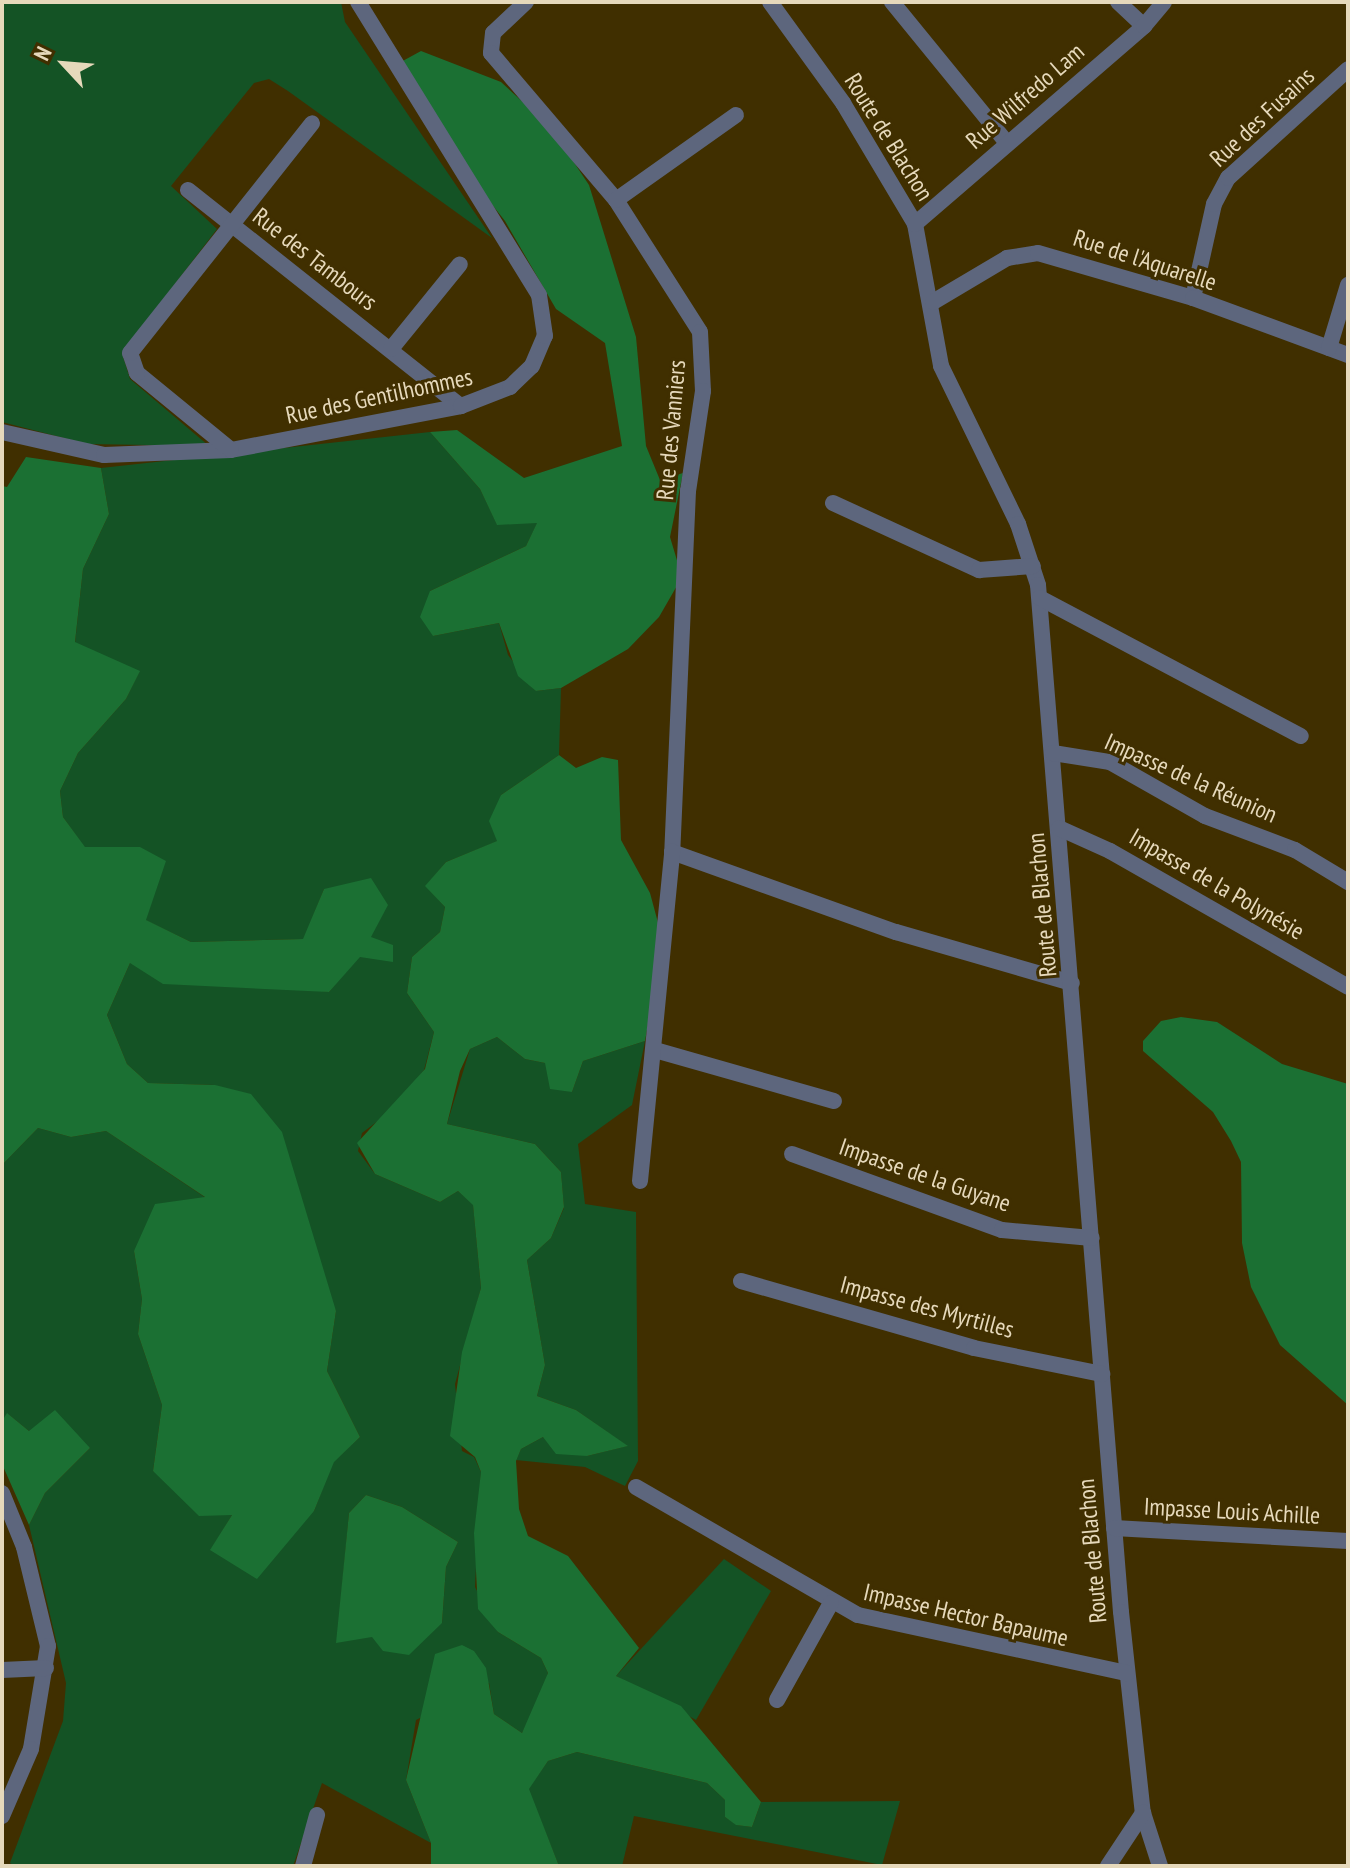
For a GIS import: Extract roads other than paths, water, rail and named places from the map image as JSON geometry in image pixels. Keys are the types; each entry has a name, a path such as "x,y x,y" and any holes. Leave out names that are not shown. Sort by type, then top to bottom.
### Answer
{"street":[{"name":"Rue des Gentilhommes","path":"2,432 104,455 231,450 461,406 510,387 532,366 545,336 542,308 402,65 358,2"},
{"name":"Rue des Vanniers","path":"526,2 493,33 491,53 616,200 686,304 702,348 699,430 688,491 672,852 640,1181"},
{"name":"Route de Blachon","path":"770,2 843,103 915,224 933,302 945,379 1033,566 1040,598 1127,1673 1143,1813 1160,1866"},
{"path":"892,2 1007,143"},
{"path":"1118,2 1144,26"},
{"name":"Rue Wilfredo Lam","path":"915,224 1144,26 1164,2"},
{"name":"Rue des Fusains","path":"1193,298 1214,204 1228,178 1348,69"},
{"path":"616,200 736,115"},
{"path":"188,190 230,223 312,123"},
{"name":"Rue des Tambours","path":"231,450 137,373 130,358 136,340 230,223 461,406"},
{"name":"Rue de l'Aquarelle","path":"933,302 1028,252 1193,298 1348,355"},
{"path":"391,349 460,264"},
{"path":"1329,348 1348,285"},
{"path":"833,503 979,570 1033,566"},
{"path":"1040,598 1301,736"},
{"name":"Impasse de la Réunion","path":"1053,753 1110,762 1205,816 1295,850 1348,882"},
{"name":"Impasse de la Polynésie","path":"1059,828 1348,987"},
{"path":"672,852 896,932 1072,983"},
{"path":"655,1050 834,1101"},
{"name":"Impasse de la Guyane","path":"792,1154 1002,1230 1092,1238"},
{"name":"Impasse des Myrtilles","path":"741,1281 974,1348 1102,1374"},
{"name":"Impasse Hector Bapaume","path":"636,1487 831,1603 898,1627 1127,1673"},
{"path":"2,1493 39,1597 46,1668 31,1749 2,1816"},
{"name":"Impasse Louis Achille","path":"1114,1528 1348,1541"},
{"path":"777,1700 831,1603"},
{"path":"2,1670 46,1668"},
{"path":"1108,1866 1143,1813"},
{"path":"303,1866 317,1815"}]}
